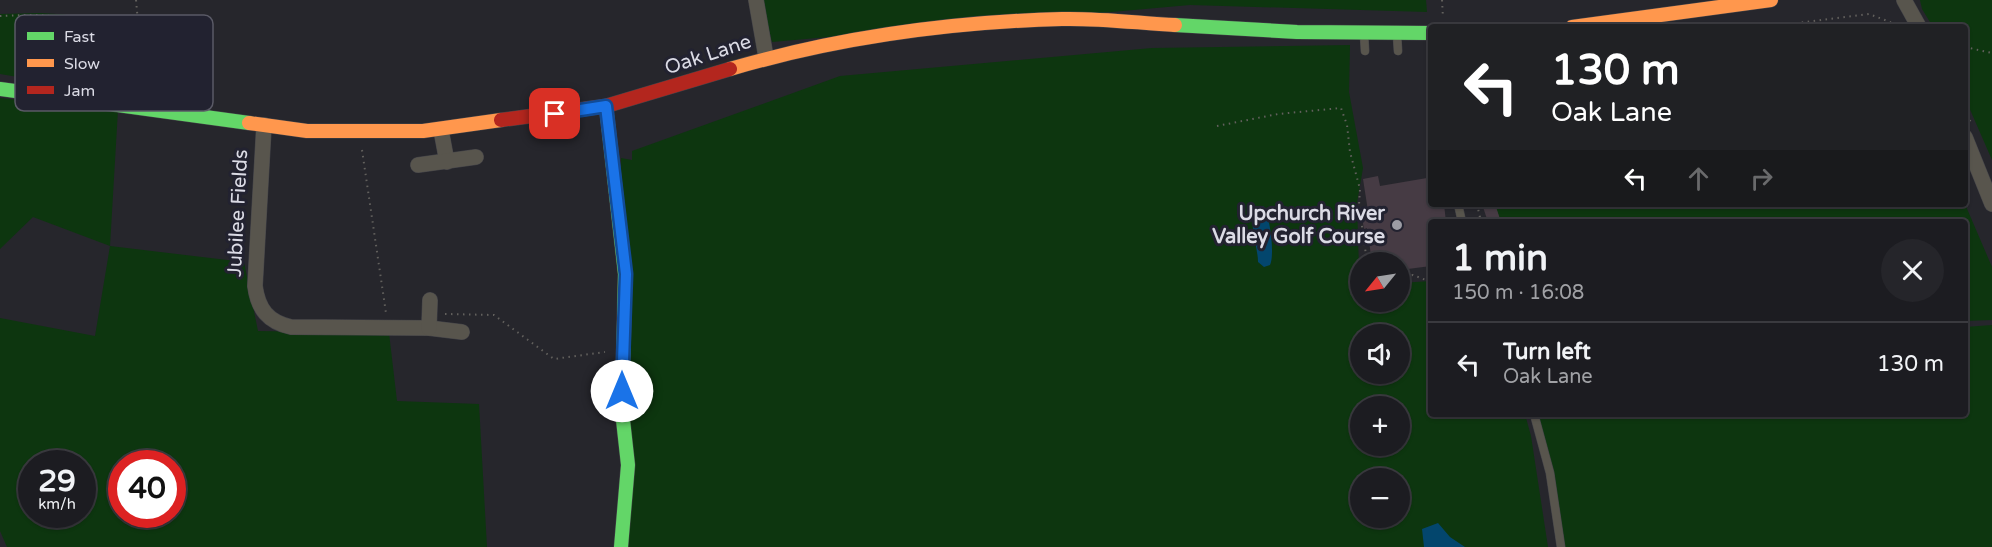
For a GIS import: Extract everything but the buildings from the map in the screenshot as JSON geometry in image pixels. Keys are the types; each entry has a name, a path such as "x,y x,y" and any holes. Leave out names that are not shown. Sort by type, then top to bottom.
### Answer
{"street":[{"path":"756,0 766,57"},
{"path":"1594,24 1771,0"},
{"path":"1904,0 1916,24"},
{"name":"Oak Lane","path":"171,111 307,131 360,133 441,130 606,106 766,57 821,45 944,27 1063,19 1297,32 1428,33"},
{"name":"Oak Lane","path":"0,89 15,91"},
{"path":"606,106 626,274 622,411 628,465 621,547"},
{"name":"Jubilee Fields","path":"264,125 255,286 257,303 272,321 291,327 429,314 462,332"},
{"path":"441,130 447,162"},
{"path":"1968,144 1992,204"},
{"path":"418,165 476,157"}],"lane":[{"path":"1364,32 1365,51"},
{"path":"1397,33 1398,51"},
{"path":"1535,417 1550,473 1561,547"}],"path":[{"path":"136,0 137,15"},
{"path":"1443,0 1443,24"},
{"path":"1790,24 1869,14 1892,24"},
{"path":"0,16 15,16"},
{"path":"1968,48 1992,53"},
{"path":"1217,126 1278,114 1341,108 1347,125 1350,152 1360,189 1359,205 1366,252"},
{"path":"360,133 385,313 396,313"},
{"path":"1410,276 1428,281"},
{"path":"429,314 494,315 554,359 622,350"}],"green space":[{"path":"762,0 1426,0 1427,12 1190,5 772,42"},
{"path":"1920,0 1992,0 1992,160 1968,105 1968,24 1931,24 1922,9"},
{"path":"0,14 65,15 15,15 15,76 0,74"},
{"path":"1350,45 1349,92 1363,168 1357,203 1358,252 1350,252 1350,312 1410,312 1410,282 1428,281 1428,417 1526,417 1531,436 1548,547 627,547 621,158 632,160 632,151 840,76 1152,48"},
{"path":"0,98 15,100 15,111 118,111 110,246 33,217 0,249"},
{"path":"1496,207 1966,207 1992,267 1992,320 1968,321 1968,219 1500,219"},
{"path":"110,246 244,262 258,331 389,333 397,401 479,404 487,547 7,547 0,531 0,318 95,336"},
{"path":"1992,325 1992,547 1564,547 1538,417 1968,417 1968,327"}],"water":[{"path":"1258,206 1263,206 1266,210 1271,235 1270,265 1264,267 1258,262 1253,226"},
{"path":"1438,523 1450,537 1465,547 1424,547 1422,529"}],"traffic: fast":[{"path":"1175,25 1297,32 1428,33"},
{"path":"0,89 15,91"},
{"path":"606,106 625,274 622,411 628,465 621,547"},
{"path":"161,111 249,123"}],"traffic: slow":[{"path":"1594,24 1771,0"},
{"path":"730,69 852,40 936,28 1076,19 1175,25"},
{"path":"249,123 307,131 423,131 501,120"}],"traffic: jam":[{"path":"501,120 606,106 730,69"}],"place":[{"name":"Upchurch River Valley Golf Course","path":"1397,225"}],"route":[{"path":"555,114 606,106 618,227 626,274 622,321 622,391"}]}
